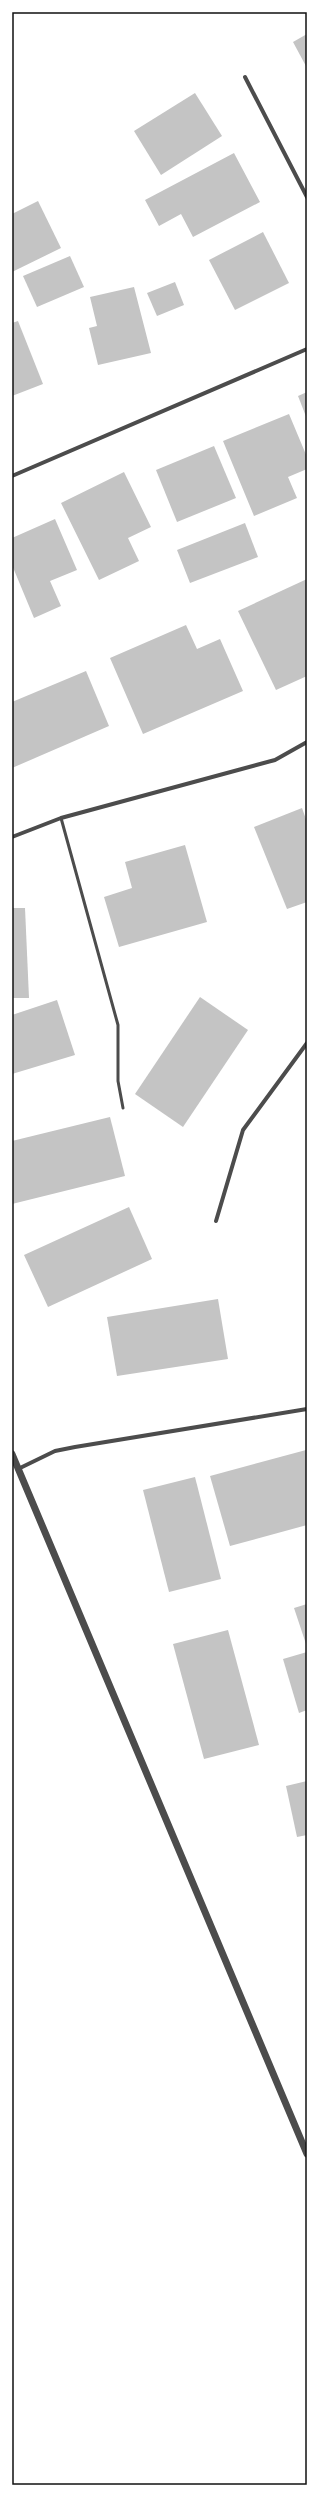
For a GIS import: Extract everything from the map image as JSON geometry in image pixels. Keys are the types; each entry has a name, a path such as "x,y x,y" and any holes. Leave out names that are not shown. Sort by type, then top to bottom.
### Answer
{"street":[{"path":"245,77 307,197"},
{"path":"12,476 307,349"},
{"path":"12,837 61,818 275,760 307,742"},
{"path":"216,1221 243,1130 307,1043"},
{"path":"18,1469 55,1451 74,1447 307,1409"},
{"path":"12,1454 307,2154"}],"lane":[{"path":"61,818 118,1025 118,1081 123,1108"}],"building":[{"path":"307,34 307,68 293,42"},
{"path":"195,93 222,136 161,175 134,131"},
{"path":"234,153 260,202 193,237 181,214 159,226 145,200"},
{"path":"38,201 61,248 12,272 12,214"},
{"path":"263,232 289,283 235,310 209,260"},
{"path":"70,256 84,287 37,307 23,276"},
{"path":"175,282 184,305 157,316 147,293"},
{"path":"134,287 151,353 98,365 89,328 97,326 90,297"},
{"path":"18,321 43,384 12,396 12,323"},
{"path":"307,392 307,419 298,396"},
{"path":"289,414 307,457 307,469 288,477 297,498 254,516 223,441"},
{"path":"214,446 236,498 177,522 156,470"},
{"path":"124,472 151,527 128,538 139,561 99,580 61,503"},
{"path":"55,519 77,570 50,581 61,606 34,618 12,565 12,538"},
{"path":"245,523 258,557 190,583 177,550"},
{"path":"307,579 307,676 276,690 238,611"},
{"path":"186,625 197,649 220,639 243,691 143,734 110,658"},
{"path":"86,671 109,726 12,768 12,702"},
{"path":"302,808 307,822 307,902 287,909 254,827"},
{"path":"185,845 207,922 119,947 104,897 132,888 125,862"},
{"path":"12,908 25,908 29,998 12,998"},
{"path":"200,997 248,1030 183,1127 135,1094"},
{"path":"57,1000 75,1055 12,1074 12,1015"},
{"path":"110,1117 125,1176 12,1204 12,1141"},
{"path":"129,1207 152,1259 48,1307 24,1255"},
{"path":"218,1299 228,1359 117,1376 107,1317"},
{"path":"306,1450 307,1525 230,1546 210,1476"},
{"path":"195,1477 221,1579 169,1592 143,1490"},
{"path":"307,1604 307,1647 294,1608"},
{"path":"228,1630 259,1745 204,1759 173,1644"},
{"path":"307,1652 307,1710 299,1713 283,1659"},
{"path":"307,1781 307,1835 297,1837 286,1786"}]}
